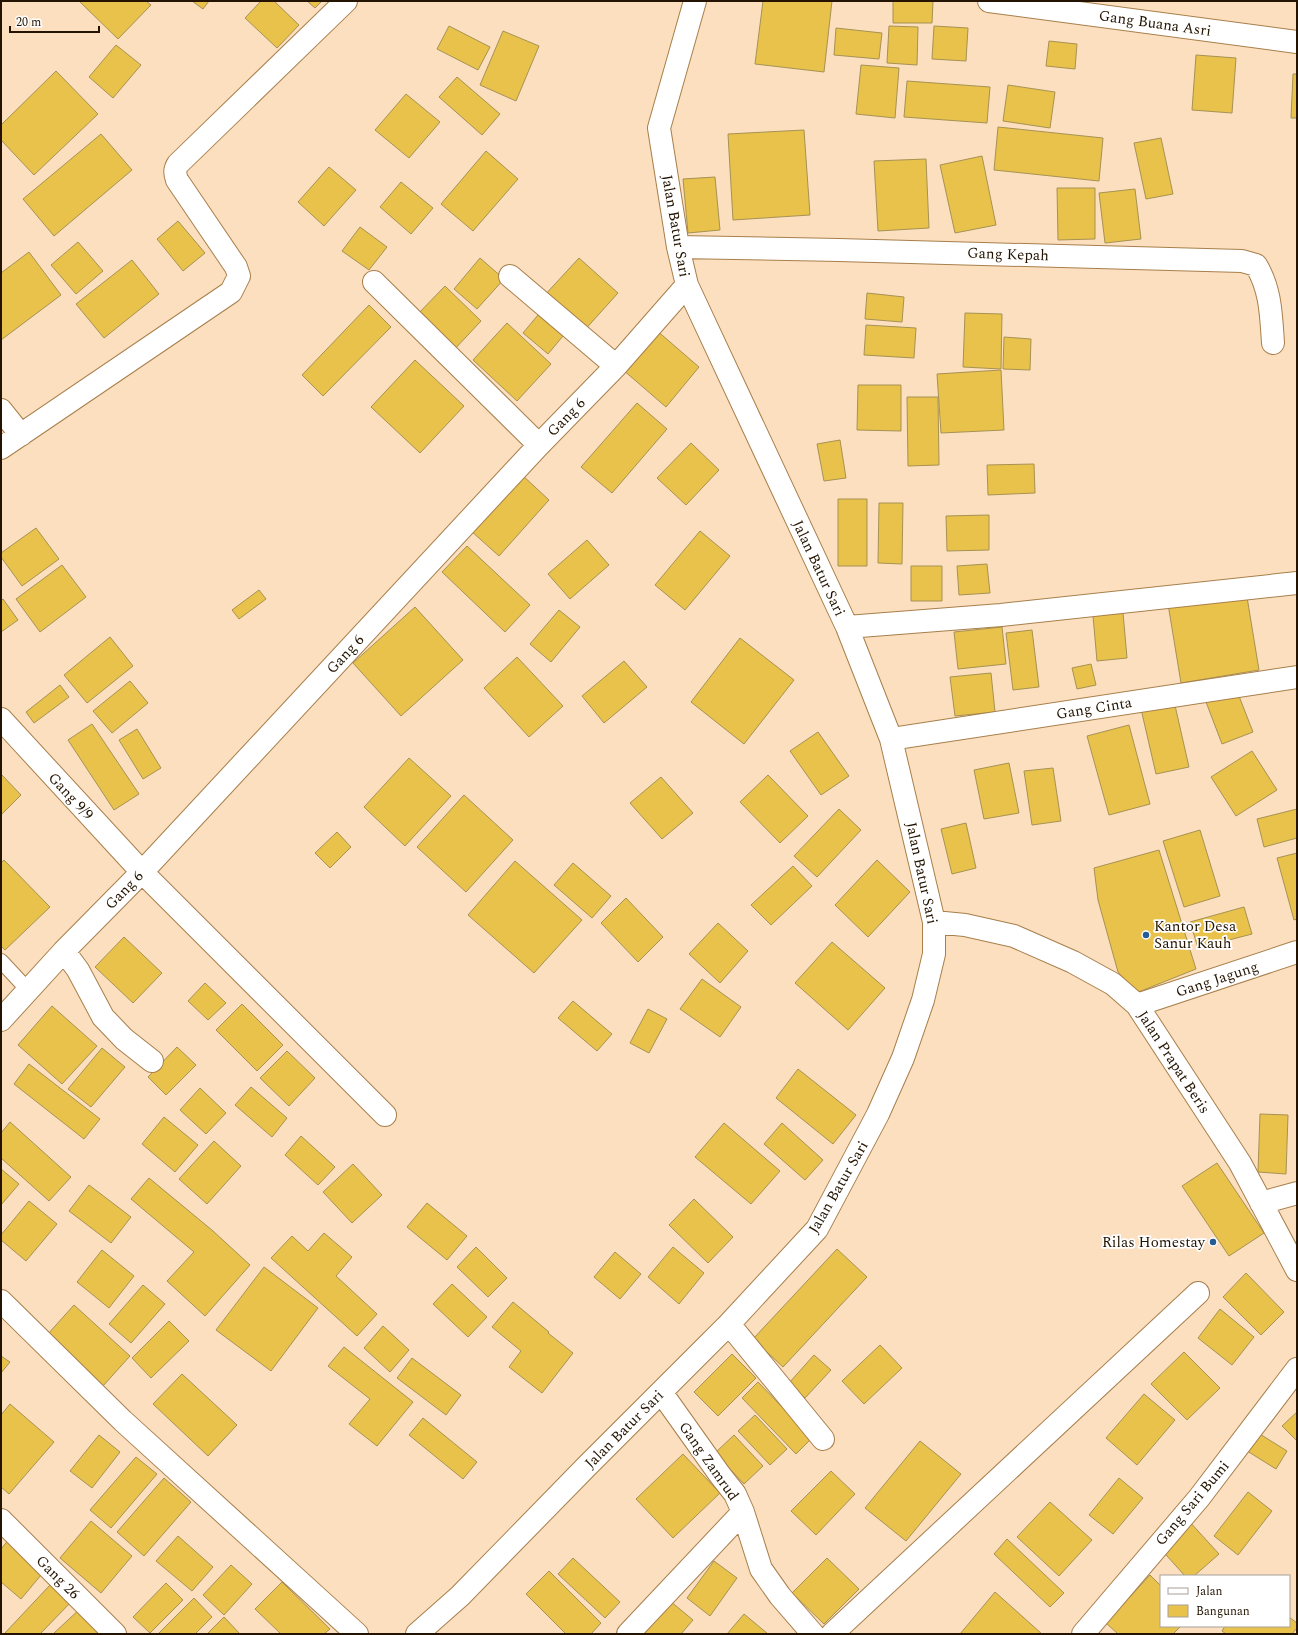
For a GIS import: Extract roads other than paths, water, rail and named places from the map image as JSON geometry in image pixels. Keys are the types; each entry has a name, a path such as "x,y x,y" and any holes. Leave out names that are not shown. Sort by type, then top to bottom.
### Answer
{"street":[{"path":"1,448 231,292 239,276 236,267 177,180 175,169 178,164 346,1"},
{"name":"Jalan Batur Sari","path":"417,1634 460,1596 729,1324 817,1229 878,1114 903,1058 923,1000 934,954 934,922 891,739 847,627 687,285 678,247 659,128 695,1"},
{"name":"Gang Buana Asri","path":"989,1 1297,42"},
{"name":"Gang Kepah","path":"678,247 1242,261 1256,265 1263,278 1271,311 1273,343"},
{"path":"510,276 616,366"},
{"path":"374,282 539,445"},
{"name":"Gang 6","path":"1,1020 64,951 142,872 539,445 616,366 687,285"},
{"path":"1,410 21,435"},
{"path":"847,627 1001,615 1297,583"},
{"name":"Gang Cinta","path":"891,739 1297,677"},
{"name":"Gang 9/9","path":"1,719 142,872 385,1115"},
{"name":"Jalan Prapat Beris","path":"934,922 972,926 1014,936 1086,969 1112,984 1137,1005 1240,1163 1297,1270"},
{"path":"64,951 78,970 103,1017 124,1039 152,1061"},
{"name":"Gang Jagung","path":"1137,1005 1297,952"},
{"path":"1261,1204 1297,1193"},
{"path":"832,1634 1198,1293"},
{"path":"1,1301 123,1420 358,1634"},
{"path":"729,1324 823,1439"},
{"name":"Gang Sari Bumi","path":"1083,1634 1198,1498 1297,1369"},
{"name":"Gang Zamrud","path":"661,1392 735,1494 743,1512 761,1569 780,1596 812,1634"},
{"path":"628,1634 743,1512"},
{"name":"Gang 26","path":"1,1520 115,1634"}],"lane":[{"path":"1,961 29,991"}],"place":[{"name":"Kantor Desa Sanur Kauh","path":"1146,935"},
{"name":"Rilas Homestay","path":"1213,1242"}]}
